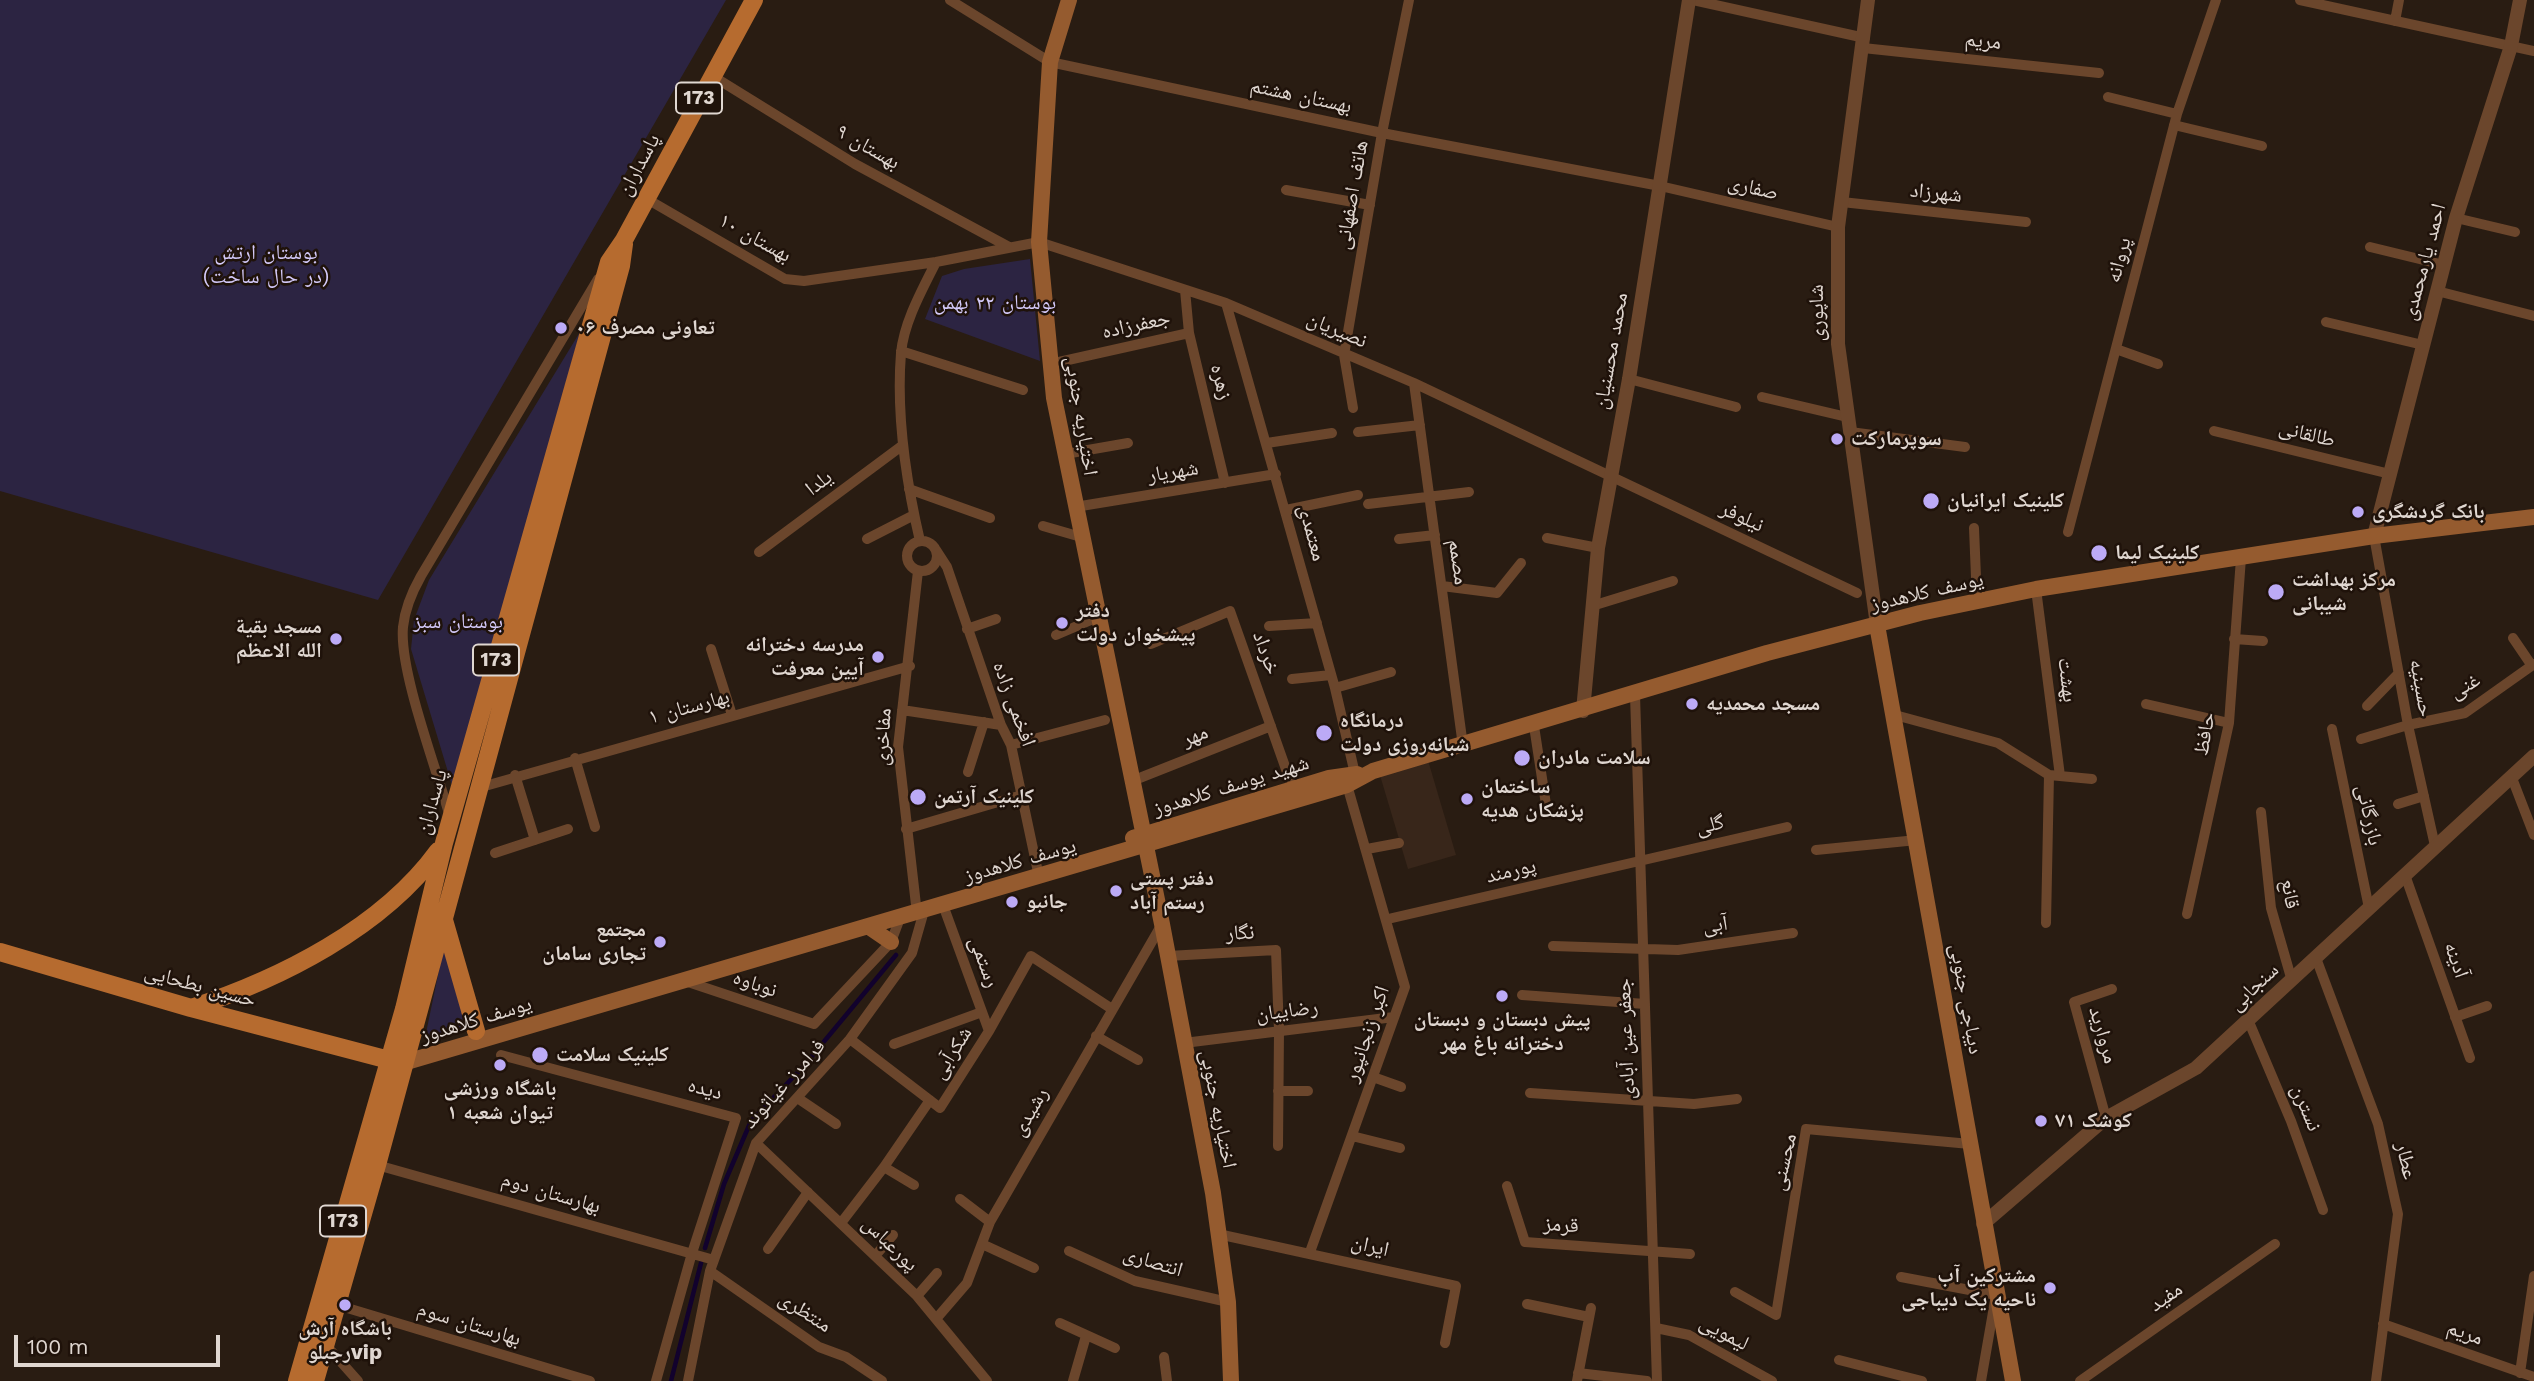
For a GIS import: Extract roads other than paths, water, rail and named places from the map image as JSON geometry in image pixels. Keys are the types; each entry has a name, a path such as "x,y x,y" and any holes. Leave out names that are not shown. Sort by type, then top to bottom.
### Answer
{"main road":[{"name":"پاسداران","path":"297,1381 308,1339 328,1302 377,1165 396,1062 444,843 609,261 647,199 711,75 754,0"},
{"name":"اختیاریه جنوبی","path":"1069,0 1050,62 1039,242 1050,364 1075,507 1162,925 1219,1234 1228,1302 1231,1381"},
{"name":"پاسداران","path":"315,1381 325,1345 328,1302 396,1062 443,919 621,267 624,240"},
{"name":"یوسف کلاهدوز","path":"1373,771 1534,726 1767,653 1977,601 2036,589 2374,537 2534,517"},
{"name":"دیباجی جنوبی","path":"1877,625 2013,1381"},
{"name":"شهید یوسف کلاهدوز","path":"1144,841 1351,780 1373,771"},
{"name":"شهید یوسف کلاهدوز","path":"1144,841 1293,789 1351,780"},
{"name":"یوسف کلاهدوز","path":"396,1062 415,1049 843,930 1144,841"},
{"path":"191,1008 229,996 296,965 391,905 418,878 444,843"},
{"name":"یوسف کلاهدوز","path":"396,1062 682,980 843,930 869,927 900,918 920,908 943,905 1038,873"},
{"path":"443,919 476,1031"},
{"path":"869,927 891,942"},
{"name":"حسین بطحایی","path":"0,952 191,1008 396,1062"}],"street":[{"name":"بهستان هشتم","path":"950,0 1050,62 1382,134 1660,186"},
{"name":"هاتف اصفهانی","path":"1353,408 1344,355 1382,134 1409,0"},
{"name":"مریم","path":"1691,0 1864,43 2099,73"},
{"name":"محمد محسنیان","path":"1583,710 1598,548 1629,379 1691,0"},
{"name":"شاپوری","path":"1868,0 1838,227 1838,344 1877,625"},
{"name":"پروانه","path":"2068,533 2176,119 2217,0"},
{"path":"2300,0 2534,51"},
{"path":"2395,21 2399,0"},
{"name":"احمد یارمحمدی","path":"2374,537 2456,218 2511,46 2520,0"},
{"name":"بهستان ٩","path":"711,75 855,164 1009,247"},
{"path":"2108,97 2262,146"},
{"name":"صفاری","path":"1660,186 1838,227"},
{"path":"1286,190 1370,205"},
{"name":"بهستان ١٠","path":"647,199 785,279 804,281 936,262 1039,242"},
{"name":"شهرزاد","path":"1842,202 2026,222"},
{"path":"2456,218 2515,232"},
{"name":"نصیریان","path":"1039,242 1226,303 1414,383 1610,477"},
{"path":"2370,247 2444,265"},
{"path":"451,819 410,676 403,642 407,607 421,576 609,261"},
{"path":"920,541 903,445 901,351 916,302 936,262"},
{"name":"زهره","path":"1185,290 1189,333 1225,483"},
{"path":"2437,291 2534,316"},
{"name":"معتمدی","path":"1226,303 1335,688 1351,780"},
{"path":"2326,322 2423,345"},
{"name":"جعفرزاده","path":"1050,364 1189,333"},
{"path":"2116,349 2158,364"},
{"path":"901,351 1023,390"},
{"path":"1629,379 1736,407"},
{"name":"مصمم","path":"1414,383 1463,746"},
{"path":"1762,397 1848,425 1965,447"},
{"path":"1359,432 1420,425"},
{"name":"طالقانی","path":"2214,431 2390,474"},
{"path":"1267,443 1332,433"},
{"path":"1065,454 1128,443"},
{"name":"یلدا","path":"759,552 903,445"},
{"name":"شهریار","path":"1075,507 1276,474"},
{"name":"نیلوفر","path":"1610,477 1857,593"},
{"path":"909,489 990,518"},
{"path":"1368,504 1469,492"},
{"path":"1286,510 1358,495"},
{"path":"867,539 914,515"},
{"path":"1043,526 1081,537"},
{"path":"1974,528 1977,601"},
{"path":"1399,539 1435,535"},
{"name":"حسینیه","path":"2374,537 2408,725 2435,846"},
{"path":"1547,538 1598,548"},
{"path":"920,541 929,543 936,550 937,559 932,568 918,571 910,565 907,555 911,546 920,541"},
{"name":"افخمی زاده","path":"936,550 947,567 1001,725 1011,745 1038,873"},
{"name":"حافظ","path":"2187,914 2229,723 2241,558"},
{"path":"1442,586 1497,593 1521,563"},
{"name":"مفاخری","path":"918,571 910,666 898,747 906,829 920,908"},
{"path":"1592,606 1673,581"},
{"name":"بهشت","path":"2036,589 2054,776 2046,923"},
{"name":"خرداد","path":"1152,644 1230,611 1293,789"},
{"path":"1056,635 1098,617"},
{"path":"967,629 996,620"},
{"path":"1269,626 1317,623"},
{"path":"2513,638 2533,665"},
{"path":"2234,639 2263,641"},
{"path":"711,649 732,715"},
{"name":"غنی","path":"2361,739 2408,725 2465,713 2533,665"},
{"name":"بهارستان ١","path":"478,788 575,758 910,666"},
{"path":"1335,688 1391,672"},
{"path":"2367,706 2399,673"},
{"path":"1292,679 1331,675"},
{"name":"جعفر عین آبادی","path":"1635,695 1657,1381"},
{"path":"2146,704 2229,723"},
{"path":"902,710 1001,725"},
{"path":"1895,715 1998,743 2054,776 2092,779"},
{"path":"1011,745 1105,720"},
{"path":"968,772 984,722"},
{"name":"مهر","path":"1132,781 1271,726"},
{"path":"1534,726 1547,811"},
{"name":"بازرگانی","path":"2332,729 2369,908"},
{"name":"سنجابی","path":"1983,1224 2106,1118 2196,1068 2249,1022 2534,756"},
{"path":"575,758 595,827"},
{"path":"515,775 535,840"},
{"path":"2512,778 2534,835"},
{"name":"اکبر زنجانپور","path":"1310,1252 1405,987 1351,780"},
{"path":"906,829 1022,795"},
{"path":"2398,804 2424,796"},
{"name":"قانع","path":"2261,812 2271,908 2292,981"},
{"name":"گلی","path":"1642,861 1787,827"},
{"path":"495,853 568,829"},
{"path":"1816,849 1917,840"},
{"path":"1367,849 1399,843"},
{"name":"پورمند","path":"1388,919 1642,861"},
{"name":"آدینه","path":"2406,876 2470,1058"},
{"name":"رستمی","path":"943,905 989,1031"},
{"name":"فرامرز غیاثوند","path":"688,1381 712,1265 756,1143 799,1099 850,1039 912,953 920,908"},
{"name":"فرامرز غیاثوند","path":"814,1024 891,942 900,918"},
{"name":"رشیدی","path":"936,1319 967,1283 989,1222 1162,925"},
{"name":"آبی","path":"1553,946 1678,950 1793,933"},
{"name":"نگار","path":"1168,956 1276,950 1279,1031"},
{"name":"شکرآبی","path":"850,1039 940,1108 989,1031 1031,956 1112,1009"},
{"name":"عطار","path":"2316,958 2378,1124 2398,1214 2376,1381"},
{"name":"نوباوه","path":"682,980 814,1024"},
{"name":"مروارید","path":"2106,1118 2074,1002 2112,989"},
{"path":"1522,995 1645,1003"},
{"path":"2455,1017 2487,1006"},
{"path":"894,1044 982,1012"},
{"name":"رضاییان","path":"1184,1043 1394,1017"},
{"name":"نسترن","path":"2249,1022 2291,1121 2322,1210"},
{"path":"1278,1146 1279,1031"},
{"path":"1096,1036 1138,1060"},
{"name":"دیده","path":"501,1055 736,1118"},
{"path":"1373,1077 1401,1087"},
{"path":"1278,1091 1308,1091"},
{"path":"1530,1093 1695,1104 1737,1099"},
{"path":"799,1099 836,1124"},
{"path":"841,1223 930,1100"},
{"name":"فرامرز غیاثوند","path":"656,1381 692,1253 736,1118"},
{"name":"محسنی","path":"1735,1292 1776,1315 1806,1129 1970,1144"},
{"path":"1352,1136 1400,1147"},
{"name":"پورعباس","path":"756,1143 916,1296 987,1381"},
{"name":"بهارستان دوم","path":"377,1165 692,1253 712,1265"},
{"path":"884,1167 914,1185"},
{"name":"قرمز","path":"1507,1186 1525,1242 1653,1250"},
{"path":"768,1249 808,1192"},
{"path":"960,1199 989,1222"},
{"name":"ایران","path":"1219,1234 1456,1286 1445,1343"},
{"path":"876,1256 893,1235"},
{"path":"982,1244 1034,1268"},
{"name":"مفید","path":"2080,1381 2275,1244"},
{"path":"1653,1250 1690,1254"},
{"name":"انتصاری","path":"1069,1251 1135,1281 1228,1302"},
{"name":"منتظری","path":"712,1265 819,1347 846,1356 878,1380"},
{"path":"916,1296 937,1273"},
{"path":"2521,1373 2534,1276"},
{"path":"1901,1277 1996,1295 1982,1381"},
{"name":"بهارستان سوم","path":"328,1302 590,1381"},
{"path":"1527,1304 1590,1312 1577,1377 1647,1381"},
{"path":"1060,1323 1115,1348"},
{"name":"مریم","path":"2383,1324 2534,1377"},
{"name":"لیمویی","path":"1656,1328 1689,1335 1772,1381"},
{"path":"1073,1381 1086,1336"},
{"path":"308,1339 325,1345 358,1381"},
{"path":"1164,1357 1167,1381"},
{"path":"1839,1360 1922,1381"}],"waterway":[{"path":"705,1248 724,1184 751,1121 802,1068 896,955"},
{"path":"671,1381 701,1263"}],"place":[{"name":"تعاونی مصرف ۰۶","path":"561,328"},
{"name":"سوپرمارکت","path":"1837,439"},
{"name":"کلینیک ایرانیان","path":"1931,501"},
{"name":"بانک گردشگری","path":"2358,512"},
{"name":"کلینیک لیما","path":"2099,553"},
{"name":"مرکز بهداشت شیبانی","path":"2276,592"},
{"name":"دفتر پیشخوان دولت","path":"1062,623"},
{"name":"مسجد بقیة الله الاعظم","path":"336,639"},
{"name":"مدرسه دخترانه آیین معرفت","path":"878,657"},
{"name":"مسجد محمدیه","path":"1692,704"},
{"name":"درمانگاه شبانه‌روزی دولت","path":"1324,733"},
{"name":"سلامت مادران","path":"1522,758"},
{"name":"کلینیک آرتمن","path":"918,797"},
{"name":"ساختمان پزشکان هدیه","path":"1467,799"},
{"name":"دفتر پستی رستم آباد","path":"1116,891"},
{"name":"جانبو","path":"1012,902"},
{"name":"مجتمع تجاری سامان","path":"660,942"},
{"name":"پیش دبستان و دبستان دخترانه باغ مهر","path":"1502,996"},
{"name":"کلینیک سلامت","path":"540,1055"},
{"name":"باشگاه ورزشی تیوان شعبه ۱","path":"500,1065"},
{"name":"کوشک ۷۱","path":"2041,1121"},
{"name":"مشترکین آب ناحیه یک دیباجی","path":"2050,1288"},
{"name":"باشگاه آرش رجبلوvip","path":"345,1305"}],"park label":[{"name":"بوستان ارتش (در حال ساخت)","path":"266,265"},
{"name":"بوستان ۲۲ بهمن","path":"995,303"},
{"name":"بوستان سبز","path":"458,622"}]}
